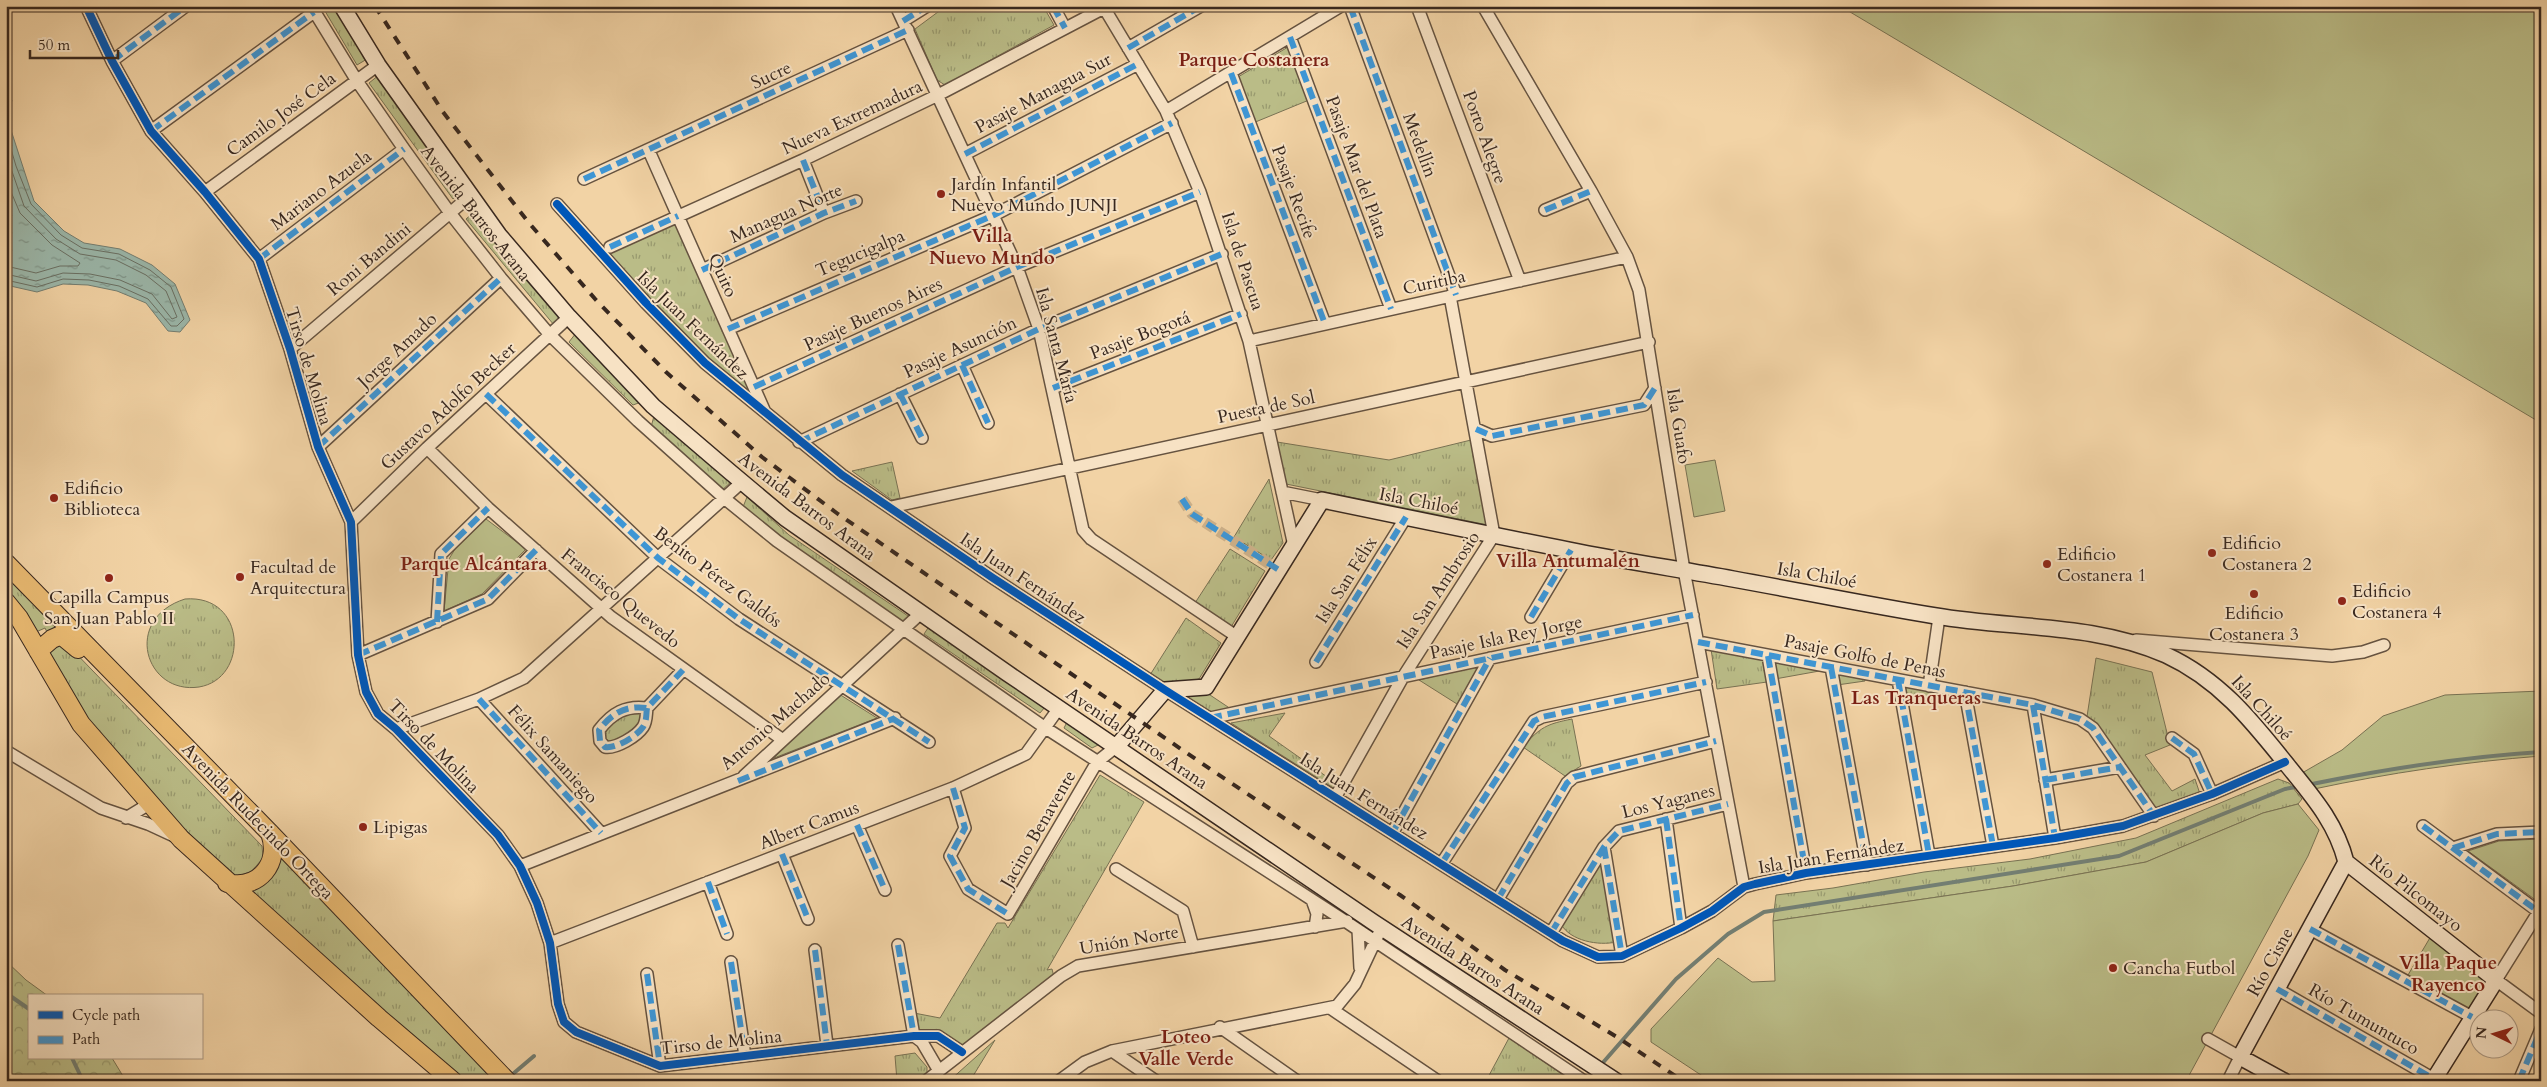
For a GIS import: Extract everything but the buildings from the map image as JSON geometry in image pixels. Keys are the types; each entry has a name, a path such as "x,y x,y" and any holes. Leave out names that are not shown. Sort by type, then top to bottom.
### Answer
{"main road":[{"name":"Avenida Rudecindo Ortega","path":"6,564 270,833 507,1081"},
{"path":"6,602 19,618 81,724 181,839 227,883 453,1081"},
{"path":"38,651 52,638 61,635 84,654 99,658"},
{"path":"227,883 250,883 268,869 273,855 270,833"}],"street":[{"name":"Tirso de Molina","path":"86,6 112,60 151,131 259,258 290,349 318,447 351,522 358,655 366,692 378,714 396,729 498,835 520,866 537,903 550,943 558,1004 564,1022 576,1032 660,1066 914,1036 938,1036 962,1052"},
{"path":"112,60 186,6"},
{"name":"Avenida Barros Arana","path":"342,6 378,65 499,234 569,317 653,406 784,518 1348,905 1377,930 1584,1081"},
{"name":"Isla Santa María","path":"896,6 1018,267 1039,329 1081,525 1091,539 1236,636"},
{"name":"Sucre","path":"584,179 649,151 905,26 927,6"},
{"path":"1053,6 1065,28"},
{"path":"1128,48 1201,6"},
{"path":"1166,110 1341,6"},
{"name":"Medellín","path":"1350,6 1453,296"},
{"name":"Porto Alegre","path":"1417,6 1520,281"},
{"name":"Isla Guafo","path":"1483,6 1592,191 1627,257 1639,290 1649,342 1684,570 1744,887"},
{"name":"Nueva Extremadura","path":"610,246 803,160 938,95 1103,7"},
{"name":"Isla de Pascua","path":"1103,7 1172,122 1222,254 1250,341 1294,546"},
{"path":"151,131 313,9"},
{"name":"Avenida Barros Arana","path":"313,9 357,81 404,149 500,278 550,335 638,421 724,498 777,541 903,630 1097,762 1358,930 1377,930 1616,1081"},
{"name":"Pasaje Mar del Plata","path":"1290,37 1391,309"},
{"name":"Pasaje Managua Sur","path":"965,154 1138,64"},
{"name":"Camilo José Cela","path":"204,192 378,65"},
{"name":"Pasaje Recife","path":"1231,72 1325,324"},
{"name":"Tegucigalpa","path":"728,329 994,215 1172,122"},
{"name":"Mariano Azuela","path":"259,258 404,149"},
{"name":"Quito","path":"649,151 766,414"},
{"path":"803,160 824,213"},
{"path":"1545,210 1592,191"},
{"name":"Pasaje Buenos Aires","path":"754,387 1018,267 1200,192"},
{"name":"Roni Bandini","path":"290,349 470,196"},
{"name":"Managua Norte","path":"702,270 824,213 856,201"},
{"name":"Isla Juan Fernández","path":"557,204 646,303 705,363 799,442 842,475 993,578 1165,690 1551,933 1586,953 1598,957 1622,956 1682,928 1712,911 1744,887 1806,874 2055,838 2123,826 2212,794 2285,762"},
{"name":"Pasaje Asunción","path":"799,442 1039,329 1222,254"},
{"name":"Curitiba","path":"1250,341 1627,257"},
{"name":"Jorge Amado","path":"318,447 500,278"},
{"name":"Isla San Ambrosio","path":"1336,796 1403,677 1494,535 1466,382 1453,296"},
{"name":"Pasaje Bogotá","path":"1052,388 1241,314"},
{"name":"Gustavo Adolfo Becker","path":"351,522 427,448 569,317"},
{"name":"Puesta de Sol","path":"891,507 1649,342"},
{"path":"962,365 988,423"},
{"path":"1476,429 1492,436 1644,405 1655,388"},
{"name":"Benito Pérez Galdós","path":"486,394 658,558 739,619 895,718 929,742"},
{"path":"900,394 922,438"},
{"path":"638,421 653,406"},
{"name":"Francisco Quevedo","path":"427,448 488,508 601,607 682,670 783,740"},
{"path":"396,729 479,699 524,678 742,482"},
{"name":"Isla Chiloé","path":"1282,492 1571,550 1939,617 2057,629 2115,638 2167,656 2210,681 2240,707 2298,778"},
{"path":"1097,762 1117,746 1165,690 1206,686 1322,500"},
{"path":"436,622 441,554 488,508"},
{"name":"Isla San Félix","path":"1316,662 1406,517"},
{"path":"358,655 488,599 536,550"},
{"path":"1531,617 1571,550"},
{"name":"Antonio Machado","path":"520,866 738,781 921,613"},
{"name":"Pasaje Isla Rey Jorge","path":"1210,718 1693,615"},
{"path":"1929,686 1939,617"},
{"path":"2115,638 2332,656 2363,652 2384,644"},
{"name":"Pasaje Golfo de Penas","path":"1698,642 2033,705 2080,718 2097,732 2154,816"},
{"path":"1768,656 1806,874"},
{"path":"1393,832 1490,658"},
{"path":"1831,667 1867,865"},
{"path":"647,708 682,670"},
{"path":"1898,680 1929,855"},
{"path":"1442,864 1534,721 1542,717 1706,682"},
{"path":"1965,692 1993,846"},
{"name":"Félix Samaniego","path":"479,699 601,833"},
{"path":"2033,705 2055,838"},
{"name":"Albert Camus","path":"550,943 953,788 1026,754 1059,708"},
{"path":"738,781 895,718"},
{"path":"2172,738 2194,754 2212,794"},
{"path":"1498,899 1568,783 1574,777 1716,741"},
{"path":"6,752 85,800 181,839"},
{"name":"Jacino Benavente","path":"953,788 965,828 950,856 968,888 1008,914 1097,762"},
{"path":"2045,780 2120,767"},
{"name":"Río Pilcomayo","path":"2298,778 2334,825 2346,862 2541,1013"},
{"path":"126,818 149,804"},
{"name":"Los Yaganes","path":"1551,933 1604,847 1618,831 1728,804"},
{"path":"1666,819 1682,928"},
{"path":"857,825 884,890"},
{"path":"2423,826 2540,910 2477,1010"},
{"path":"2453,848 2498,834 2541,832"},
{"path":"1604,847 1622,956"},
{"path":"782,854 808,919"},
{"name":"Río Cisne","path":"2228,1081 2346,862"},
{"path":"1116,869 1183,911 1193,947"},
{"path":"708,882 727,934"},
{"path":"1312,900 1317,914 1315,927"},
{"path":"1345,921 1348,905"},
{"name":"Unión Norte","path":"926,1081 1061,976 1078,966 1345,921 1377,930"},
{"path":"2310,929 2470,1016"},
{"path":"1358,930 1360,973"},
{"path":"1059,1081 1085,1062 1112,1051 1337,1006 1346,997 1360,973 1377,930"},
{"path":"898,945 914,1036 922,1042 939,1071"},
{"path":"815,950 827,1045"},
{"path":"731,962 745,1056"},
{"path":"647,974 660,1066"},
{"name":"Río Tumuntuco","path":"2277,989 2433,1080"},
{"path":"1330,1008 1438,1081"},
{"path":"2433,1080 2470,1020"},
{"path":"1220,1028 1297,1081"},
{"path":"2519,1081 2541,1029"},
{"path":"2208,1039 2284,1081"},
{"path":"1112,1051 1156,1081"}],"green space":[{"path":"322,6 334,6 367,59 357,65"},
{"path":"946,6 1043,6 1054,25 945,85 937,80 915,29"},
{"path":"1840,6 2541,6 2541,423"},
{"path":"1288,47 1309,100 1253,123 1238,77"},
{"path":"379,75 463,190 453,199 369,83"},
{"path":"475,211 561,317 554,325 466,219"},
{"path":"676,223 753,395 689,345 608,254"},
{"path":"576,333 644,401 633,405 569,342"},
{"path":"654,416 731,482 722,490 651,427"},
{"path":"1471,440 1488,525 1286,484 1277,442 1389,460"},
{"path":"1715,460 1725,511 1694,517 1685,465"},
{"path":"892,462 900,498 892,500 852,471"},
{"path":"1269,479 1283,543 1271,560 1234,537"},
{"path":"747,497 789,535 908,616 903,623 794,548 743,507"},
{"name":"Parque Alcántara","path":"486,519 526,549 482,594 444,611 449,559 455,549"},
{"path":"1230,549 1265,571 1231,627 1195,603"},
{"path":"6,573 60,628 47,632 45,628 36,632 6,593"},
{"path":"185,599 205,601 220,610 230,623 234,638 233,654 227,669 215,681 199,687 180,686 165,679 154,668 148,654 148,638 153,622 165,609"},
{"path":"1186,618 1221,643 1199,679 1167,687 1150,675"},
{"path":"928,628 1045,707 1040,713 924,634"},
{"path":"64,641 262,846 263,858 251,872 236,876 228,871 168,813 85,717 46,652"},
{"path":"1711,649 1763,660 1767,682 1717,689"},
{"path":"2096,658 2152,672 2170,745 2145,755 2172,791 2195,779 2200,794 2154,813 2086,723"},
{"path":"1775,661 1825,670 1775,679 1773,664"},
{"path":"1475,666 1478,669 1457,704 1419,680"},
{"path":"1838,673 1865,675 1865,681 1837,685"},
{"path":"1906,684 1940,691 1941,698 1905,703 1902,688"},
{"path":"1201,689 1234,711 1209,713 1189,699 1189,693"},
{"path":"2541,691 2541,756 2427,769 2314,789 2302,773 2342,750 2383,716 2445,695"},
{"path":"839,694 877,718 774,758"},
{"path":"642,711 638,723 629,734 611,742 605,741 604,731 617,718 629,712"},
{"path":"1285,713 1269,736 1337,784 1335,789 1231,723"},
{"path":"1572,719 1581,766 1565,776 1523,747 1544,727"},
{"path":"1067,722 1100,744 1092,748 1064,728"},
{"path":"1100,775 1144,802 1047,970 1052,969 1054,977 963,1047 939,1033 915,1029 914,1013 940,1018 997,923 1005,923 1008,928"},
{"path":"2278,779 2289,783 2302,799 2298,804 2263,813 2146,862 2013,886 1773,921 1776,895 1833,888 1924,872 2030,859 2136,838"},
{"path":"2298,804 2319,830 2308,856 2186,1081 1710,1081 1651,1042 1651,1029 1718,958 1752,982 1775,981 1773,921 2013,886 2146,862 2263,813"},
{"path":"2539,839 2541,895 2537,901 2468,851 2499,841"},
{"path":"280,852 496,1081 459,1081 244,889"},
{"path":"1596,863 1603,865 1616,942 1594,943 1586,941 1571,935 1561,924"},
{"name":"Villa Paque Rayenco","path":"2431,936 2489,983 2470,1010 2408,975"},
{"path":"6,961 26,980 45,994 28,994 28,1060 113,1060 126,1081 6,1081"},
{"path":"1509,1038 1572,1081 1486,1081"},
{"path":"995,1040 970,1081 949,1081"},
{"path":"915,1053 927,1067 927,1073 918,1081 897,1081 895,1056"}],"water":[{"path":"6,99 12,100 9,114 10,127 34,201 64,231 84,243 120,249 152,265 175,284 190,320 180,332 168,331 146,303 117,291 88,285 63,284 37,292 6,285"}],"waterway":[{"path":"2307,785 2424,764 2541,752"},
{"path":"1600,1066 1676,979 1728,934 1764,912 2119,856 2285,789 2301,786"},
{"path":"6,993 28,1008"},
{"path":"514,1073 534,1056"},
{"path":"73,1060 83,1081"},
{"path":"1591,1081 1597,1072"}],"tunnel":[{"path":"1182,499 1192,514 1279,570"}],"railway":[{"path":"375,6 443,112 529,223 596,300 666,372 762,457 838,514 1216,773 1400,895 1505,970 1617,1037 1683,1081"}],"marked path":[{"path":"112,61 186,6"},
{"path":"903,21 927,6"},
{"path":"1053,6 1065,28"},
{"path":"1128,48 1201,6"},
{"path":"1350,6 1456,295"},
{"path":"151,131 314,12"},
{"path":"584,179 908,30"},
{"path":"1290,37 1391,309"},
{"path":"965,154 1138,64"},
{"path":"1231,73 1325,324"},
{"path":"728,329 994,215 1172,123"},
{"path":"259,259 404,149"},
{"path":"803,160 824,213"},
{"path":"1545,210 1591,191"},
{"path":"754,387 1017,267 1200,192"},
{"path":"702,270 824,213 856,201"},
{"path":"610,247 678,216"},
{"path":"799,442 1039,329 1222,254"},
{"path":"318,447 501,278"},
{"path":"1053,388 1241,314"},
{"path":"962,365 988,423"},
{"path":"1476,429 1492,436 1644,405 1655,388"},
{"path":"486,394 658,558 739,619 929,742"},
{"path":"900,394 922,438"},
{"path":"1182,499 1192,514 1279,570"},
{"path":"437,622 441,554 488,508"},
{"path":"1316,662 1406,517"},
{"path":"358,655 488,599 536,550"},
{"path":"1531,617 1571,550"},
{"path":"1210,718 1693,615"},
{"path":"1698,642 2033,705 2080,719 2093,728 2154,816"},
{"path":"1768,656 1806,873"},
{"path":"1393,832 1490,658"},
{"path":"1831,667 1867,865"},
{"path":"647,708 644,725 631,738 610,747 605,747 600,741 599,730 609,719 626,709 647,708 683,670"},
{"path":"1898,680 1929,855"},
{"path":"1442,863 1534,721 1542,717 1706,682"},
{"path":"1965,692 1993,846"},
{"path":"479,699 601,833"},
{"path":"2033,705 2055,838"},
{"path":"738,781 895,718"},
{"path":"2172,738 2194,754 2212,794"},
{"path":"1498,899 1567,783 1574,777 1716,741"},
{"path":"2045,780 2120,767"},
{"path":"953,788 965,828 950,856 968,889 1008,914"},
{"path":"1551,933 1604,847 1619,831 1728,804"},
{"path":"1666,819 1681,928"},
{"path":"857,825 885,890"},
{"path":"2423,826 2539,912"},
{"path":"2453,848 2497,834 2541,832"},
{"path":"1604,847 1622,956"},
{"path":"782,854 808,919"},
{"path":"708,882 727,934"},
{"path":"2310,929 2470,1016"},
{"path":"898,945 914,1036"},
{"path":"815,950 827,1045"},
{"path":"731,962 745,1056"},
{"path":"647,974 660,1066"},
{"path":"2277,989 2434,1079"},
{"path":"2519,1081 2541,1029"}],"cycle path":[{"path":"86,6 112,61 151,131 205,192 259,259 290,349 318,447 351,522 358,655 366,692 378,714 396,729 498,835 520,866 537,903 550,943 558,1004 564,1022 576,1032 660,1066 914,1036 938,1036 962,1052"},
{"path":"557,204 646,303 705,363 842,475 993,578 1165,690 1563,941 1598,957 1622,956 1681,928 1712,911 1744,887 1806,873 2055,838 2123,826 2212,794 2285,762"}],"place":[{"name":"Jardín Infantil Nuevo Mundo JUNJI","path":"941,194"},
{"name":"Edificio Biblioteca","path":"54,498"},
{"name":"Edificio Costanera 2","path":"2212,553"},
{"name":"Edificio Costanera 1","path":"2047,564"},
{"name":"Facultad de Arquitectura","path":"240,577"},
{"name":"Capilla Campus San Juan Pablo II","path":"109,578"},
{"name":"Edificio Costanera 3","path":"2254,594"},
{"name":"Edificio Costanera 4","path":"2342,601"},
{"name":"Lipigas","path":"363,827"},
{"name":"Cancha Futbol","path":"2113,968"}],"district":[{"name":"Parque Costanera","path":"1254,59"},
{"name":"Villa Nuevo Mundo","path":"992,246"},
{"name":"Villa Antumalén","path":"1568,560"},
{"name":"Parque Alcántara","path":"474,563"},
{"name":"Las Tranqueras","path":"1916,697"},
{"name":"Villa Paque Rayenco","path":"2448,973"},
{"name":"Loteo Valle Verde","path":"1186,1047"}]}
